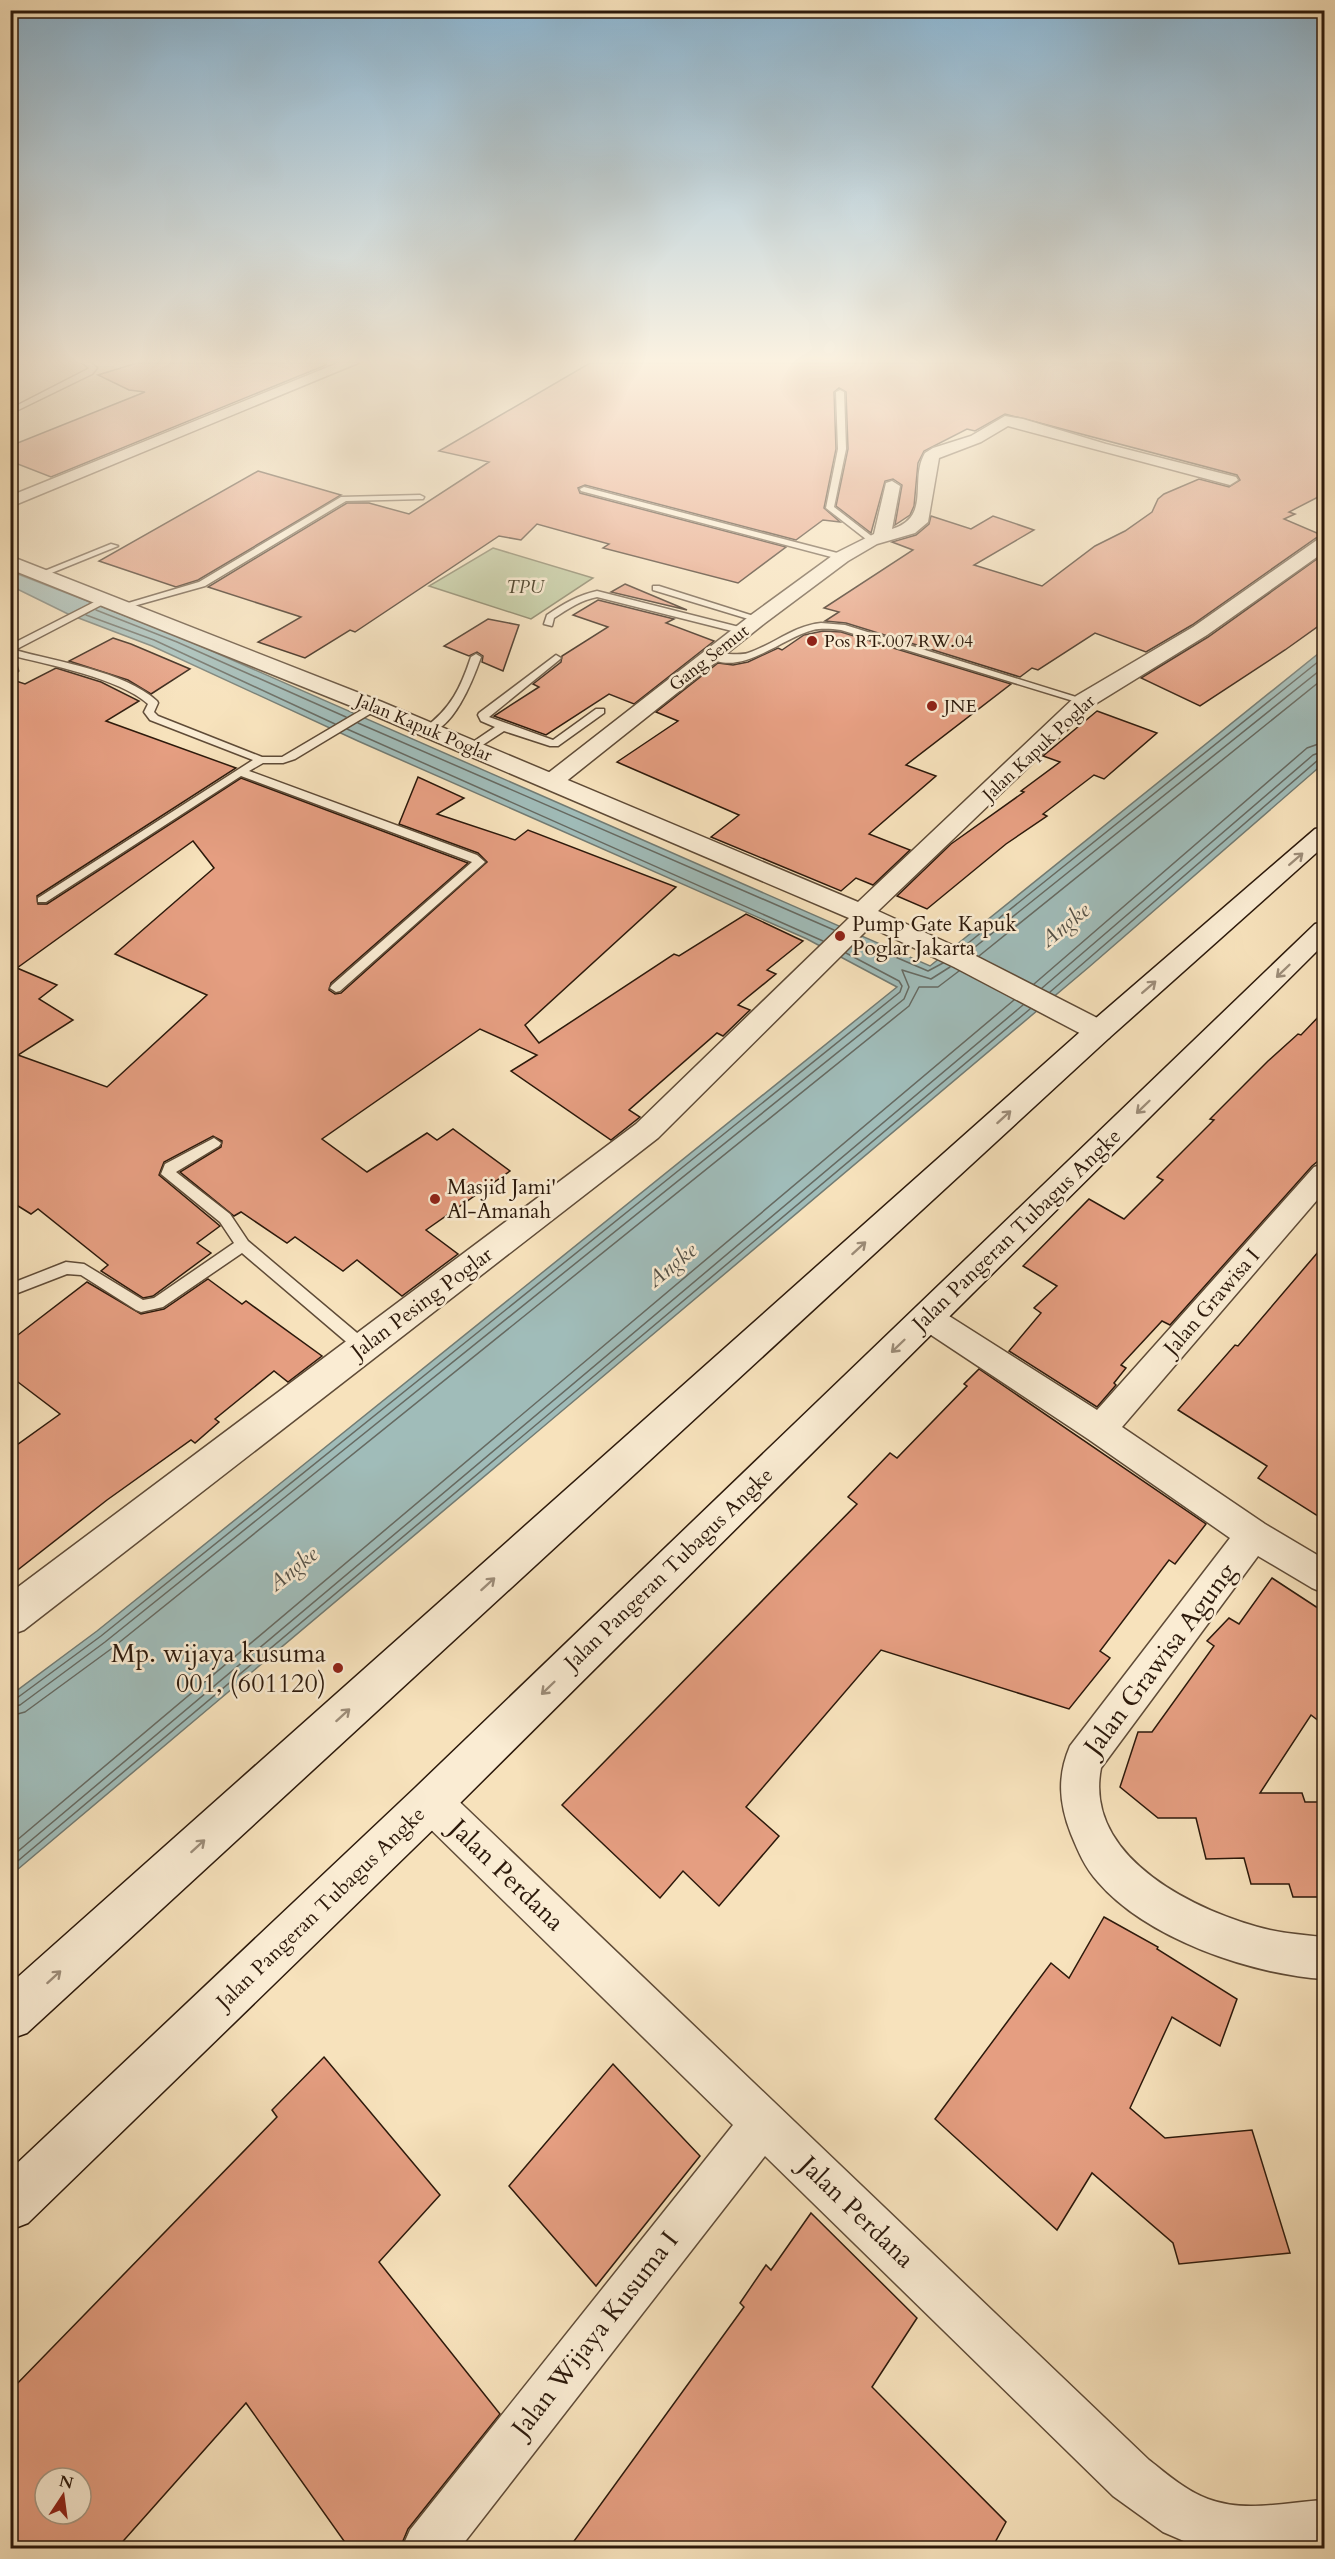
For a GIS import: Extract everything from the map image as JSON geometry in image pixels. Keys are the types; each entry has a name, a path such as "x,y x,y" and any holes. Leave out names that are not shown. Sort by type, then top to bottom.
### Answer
{"street":[{"path":"10,502 58,482"},
{"name":"Gang Semut","path":"550,782 842,557 877,538 909,529 922,518 927,482"},
{"path":"877,538 892,486"},
{"name":"Jalan Kapuk Poglar","path":"10,562 368,710 428,730 471,748 834,903 840,909 867,921 956,826 1084,701 1200,631 1324,544"},
{"path":"10,2016 1088,1025 1324,834"},
{"path":"867,921 959,967 979,971 1088,1025"},
{"name":"Jalan Pesing Poglar","path":"10,1617 647,1131 822,959 867,921"},
{"name":"Jalan Pangeran Tubagus Angke","path":"10,2205 431,1802 1324,931"},
{"name":"Jalan Grawisa I","path":"1100,1429 1324,1174"},
{"path":"927,1317 1100,1429 1253,1535 1324,1577"},
{"name":"Jalan Grawisa Agung","path":"1253,1535 1084,1759 1079,1772 1079,1793 1089,1830 1098,1849 1114,1869 1138,1889 1187,1919 1239,1942 1302,1959 1324,1958"},
{"name":"Jalan Perdana","path":"431,1802 1131,2478 1167,2505 1213,2527 1250,2532 1324,2526"},
{"name":"Jalan Wijaya Kusuma I","path":"428,2548 764,2122"}],"lane":[{"path":"836,482 830,508 877,538"},
{"path":"584,489 842,557"},
{"path":"10,651 71,616 109,603 202,584 344,499 420,497"},
{"path":"41,574 114,546"},
{"path":"656,588 751,625"},
{"path":"549,624 550,617 559,611 589,595 597,594 751,625"},
{"path":"712,656 729,660 744,659 808,628 842,627 1084,701"},
{"path":"10,651 126,685 149,696 153,703 150,712 154,718 261,760 283,760 368,710"},
{"path":"428,730 447,717 463,696 476,657"},
{"path":"556,658 483,715 485,719 554,744 600,711"},
{"path":"10,661 13,671 10,673"},
{"path":"471,748 503,727"},
{"path":"42,900 261,760"},
{"path":"240,772 474,856 479,862 336,988"},
{"path":"214,1143 170,1168 168,1174 225,1218 243,1245 363,1347"},
{"path":"10,1290 66,1268 76,1268 84,1270 141,1306 149,1307 243,1245"}],"green space":[{"name":"TPU","path":"493,548 593,578 531,619 429,586"}],"water":[{"name":"Angke","path":"10,571 180,637 930,966 1324,649 1324,763 1089,967 11,1875 11,1695 97,1631 897,987 807,939 358,741 152,646 68,614 11,586"}],"building":[{"path":"238,482 297,482 341,495 198,580 176,587 99,561"},
{"path":"458,482 829,482 824,508 840,522 823,520 796,540 585,485 578,488 580,493 786,547 738,583 603,548 609,544 537,524 521,540 499,536 355,632 350,630 305,658 258,642 301,617 208,587 347,503 369,503 409,514"},
{"path":"841,482 885,482 871,533 836,506"},
{"path":"898,482 916,482 914,506 910,515 895,525 902,485"},
{"path":"1191,482 1212,482 1229,487 1236,482 1324,482 1324,494 1289,512 1295,514 1284,519 1324,536 1316,538 1192,625 1146,652 1095,633 1038,670 1032,668 1020,677 846,623 825,621 839,612 824,608 913,550 892,542 916,535 929,524 931,516 971,529 993,516 1034,530 974,565 1042,586 1095,546 1125,531 1152,512 1158,499 1164,494"},
{"path":"1324,554 1324,622 1285,650 1200,706 1141,678 1208,637"},
{"path":"625,584 687,610 611,592"},
{"path":"598,600 674,619 666,623 714,641 634,704 609,694 546,735 494,716 539,687 533,684 561,662 562,656 608,627 573,615"},
{"path":"488,619 519,625 503,671 482,662 483,656 477,652 469,656 444,646"},
{"path":"823,631 841,632 1011,684 906,765 936,776 869,834 910,850 873,885 856,878 841,891 711,837 739,815 617,762 678,721 656,712 718,663 733,665 748,662 778,648 782,650 804,635"},
{"path":"113,638 190,669 151,694 128,680 69,661"},
{"path":"56,668 101,682 139,701 106,721 236,768 37,896 38,904 47,904 241,778 468,863 331,983 329,990 335,994 341,993 487,862 478,853 399,824 418,777 464,798 437,814 515,840 528,830 676,887 525,1025 539,1043 674,954 679,956 746,914 803,941 767,970 776,974 738,1005 750,1010 723,1036 717,1033 629,1110 640,1117 611,1140 511,1071 537,1055 480,1029 322,1139 367,1172 427,1133 437,1140 453,1129 510,1171 426,1230 458,1254 402,1296 357,1260 343,1271 295,1237 287,1243 241,1212 234,1216 180,1172 221,1147 222,1141 213,1136 164,1162 159,1175 220,1226 197,1243 211,1253 153,1296 143,1298 101,1271 108,1265 38,1209 31,1214 10,1201 10,679 25,684","holes":["193,841 214,868 115,954 207,995 107,1087 18,1055 73,1020 39,999 57,985 17,968"]},
{"path":"1097,711 1157,733 1104,779 1094,775 1043,814 1047,816 1006,844 927,909 897,896 951,844 1024,792 1021,791 1060,762 1043,756"},
{"path":"1324,1011 1324,1156 1312,1166 1170,1325 1162,1321 1121,1365 1126,1368 1114,1383 1116,1385 1097,1407 1009,1351 1041,1313 1034,1308 1057,1286 1023,1266 1089,1199 1124,1219 1163,1180 1157,1177 1214,1120 1210,1119 1268,1061 1298,1034 1301,1035"},
{"path":"1324,1245 1324,1520 1258,1478 1267,1466 1178,1410 1235,1345 1238,1346"},
{"path":"208,1279 242,1304 246,1301 322,1356 288,1382 274,1371 215,1419 219,1422 195,1443 191,1440 107,1500 10,1576 10,1450 60,1414 10,1376 10,1341 87,1282 141,1314 164,1309"},
{"path":"979,1369 1206,1524 1175,1564 1169,1560 1100,1651 1110,1658 1069,1709 881,1650 746,1807 779,1836 719,1906 683,1871 660,1898 562,1805 857,1504 848,1497 890,1453 897,1458 967,1386 964,1384"},
{"path":"1272,1578 1324,1612 1324,1725 1311,1715 1260,1793 1302,1793 1305,1802 1324,1802 1324,1897 1293,1897 1289,1884 1251,1884 1244,1858 1206,1859 1196,1818 1158,1818 1120,1787 1138,1732 1152,1732 1214,1646 1207,1641 1229,1618 1239,1624"},
{"path":"1104,1917 1158,1947 1157,1949 1237,1999 1220,2046 1172,2017 1130,2108 1165,2138 1252,2130 1290,2253 1179,2264 1173,2243 1092,2173 1057,2230 935,2119 1051,1963 1069,1978"},
{"path":"324,2057 440,2195 379,2262 500,2414 408,2529 400,2548 349,2548 246,2403 117,2548 10,2548 10,2391 277,2117 272,2110"},
{"path":"613,2064 700,2156 596,2286 509,2186"},
{"path":"811,2213 917,2318 872,2387 1006,2522 992,2548 569,2548 744,2307 740,2303 766,2265 771,2270"}],"place":[{"name":"Pos RT.007 RW.04","path":"812,641"},
{"name":"JNE","path":"932,706"},
{"name":"Pump Gate Kapuk Poglar Jakarta","path":"840,936"},
{"name":"Masjid Jami' Al-Amanah","path":"435,1199"},
{"name":"Mp. wijaya kusuma 001, (601120)","path":"338,1668"}]}
